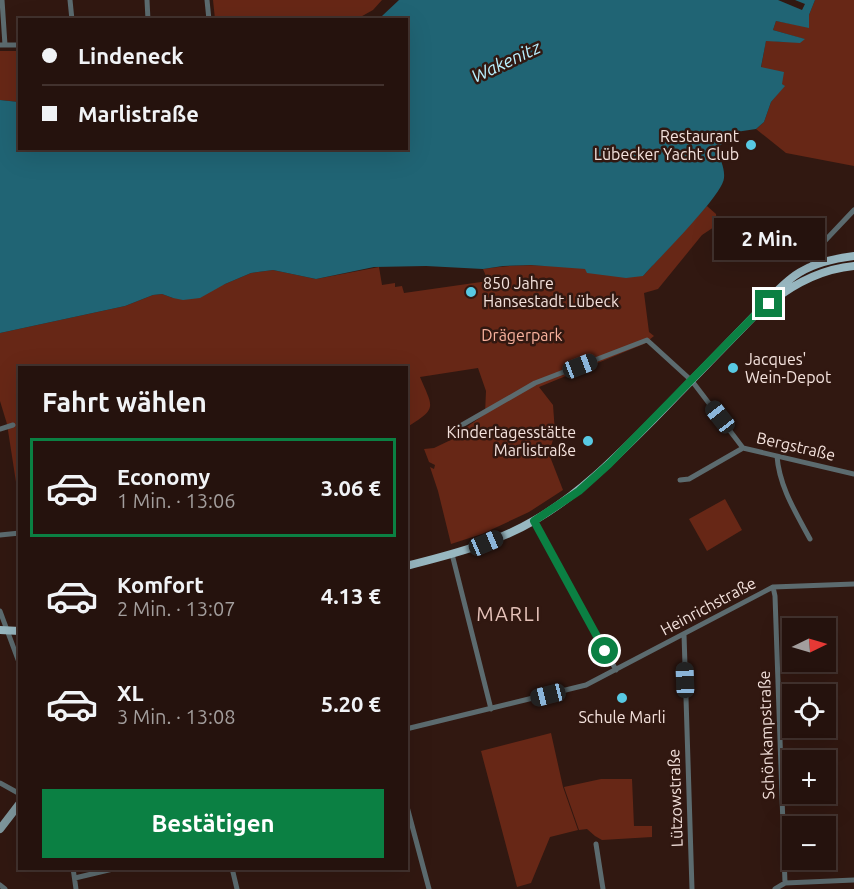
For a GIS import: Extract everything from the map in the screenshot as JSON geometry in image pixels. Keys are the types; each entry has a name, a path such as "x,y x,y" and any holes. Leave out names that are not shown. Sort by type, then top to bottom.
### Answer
{"main road":[{"path":"408,565 486,543 534,521 579,491 609,464 801,271 839,258 854,256"},
{"path":"792,282 826,271 854,266"},
{"path":"0,829 18,806"}],"street":[{"path":"2,0 3,45"},
{"path":"70,0 72,18"},
{"path":"147,0 148,18"},
{"path":"207,0 209,18"},
{"path":"811,266 820,246 854,210"},
{"name":"Bergstraße","path":"455,429 535,383 647,340 692,381 743,448 854,474"},
{"path":"0,429 13,425"},
{"path":"680,480 689,479 743,448"},
{"path":"777,456 778,473 810,539"},
{"path":"534,521 616,670"},
{"path":"0,536 18,533"},
{"path":"452,554 491,709"},
{"name":"Heinrichstraße","path":"408,729 586,685 773,587 854,584"},
{"name":"Schönkampstraße","path":"773,587 785,883"},
{"path":"0,611 4,630 18,661"},
{"name":"Lützowstraße","path":"684,634 692,889"},
{"path":"0,783 18,793"},
{"path":"409,819 429,889"},
{"path":"596,844 603,889"},
{"path":"73,870 76,889"},
{"path":"75,878 109,870"},
{"path":"232,870 237,889"},
{"path":"775,889 785,883 854,880"},
{"path":"0,885 5,889"}],"green space":[{"path":"213,0 382,0 373,10 359,18 215,18"},
{"path":"815,0 854,0 854,166 786,153 756,129 764,122 771,102 784,86 761,68 766,40 782,42 804,39 773,30 776,21 809,27 809,15"},
{"path":"0,51 18,51 18,102 0,100"},
{"name":"Drägerpark","path":"707,206 716,214 717,225 702,235 658,289 644,293 649,332 654,336 644,344 539,387 553,405 555,432 549,454 563,490 529,512 482,534 451,544 430,467 434,469 435,465 429,462 424,449 434,448 457,437 457,434 485,414 486,391 478,368 420,377 430,406 424,416 408,426 408,366 18,366 18,495 7,424 0,401 0,333 125,306 153,295 162,294 173,298 225,284 251,273 273,270 316,279 379,267 382,285 395,283 395,287 402,286 404,293 488,281 483,269 503,266 563,266 643,276"},
{"path":"725,499 742,530 707,551 689,519"},
{"path":"551,733 563,787 578,830 550,837 531,883 517,887 481,751"},
{"path":"601,779 632,779 634,826 652,826 652,837 602,840 587,829 579,830 564,787"}],"water":[{"name":"Wakenitz","path":"399,0 778,0 802,10 805,4 795,0 815,0 809,15 809,28 776,21 773,30 805,39 800,43 766,41 761,67 784,72 782,84 785,86 771,102 764,122 756,129 736,132 728,136 717,150 724,171 721,186 702,212 643,276 626,278 587,273 585,269 531,265 483,269 426,266 374,267 316,279 273,270 251,273 200,298 183,300 162,294 153,295 125,306 0,333 0,100 18,102 18,150 408,150 408,18 377,18"}],"place":[{"name":"Restaurant Lübecker Yacht Club","path":"751,145"},
{"name":"850 Jahre Hansestadt Lübeck","path":"471,292"},
{"name":"Jacques' Wein-Depot","path":"733,368"},
{"name":"Kindertagesstätte Marlistraße","path":"588,441"},
{"name":"Schule Marli","path":"622,698"}],"district":[{"name":"MARLI","path":"509,614"}],"route":[{"path":"605,651 534,521 579,491 609,464 758,312 769,304"}]}
